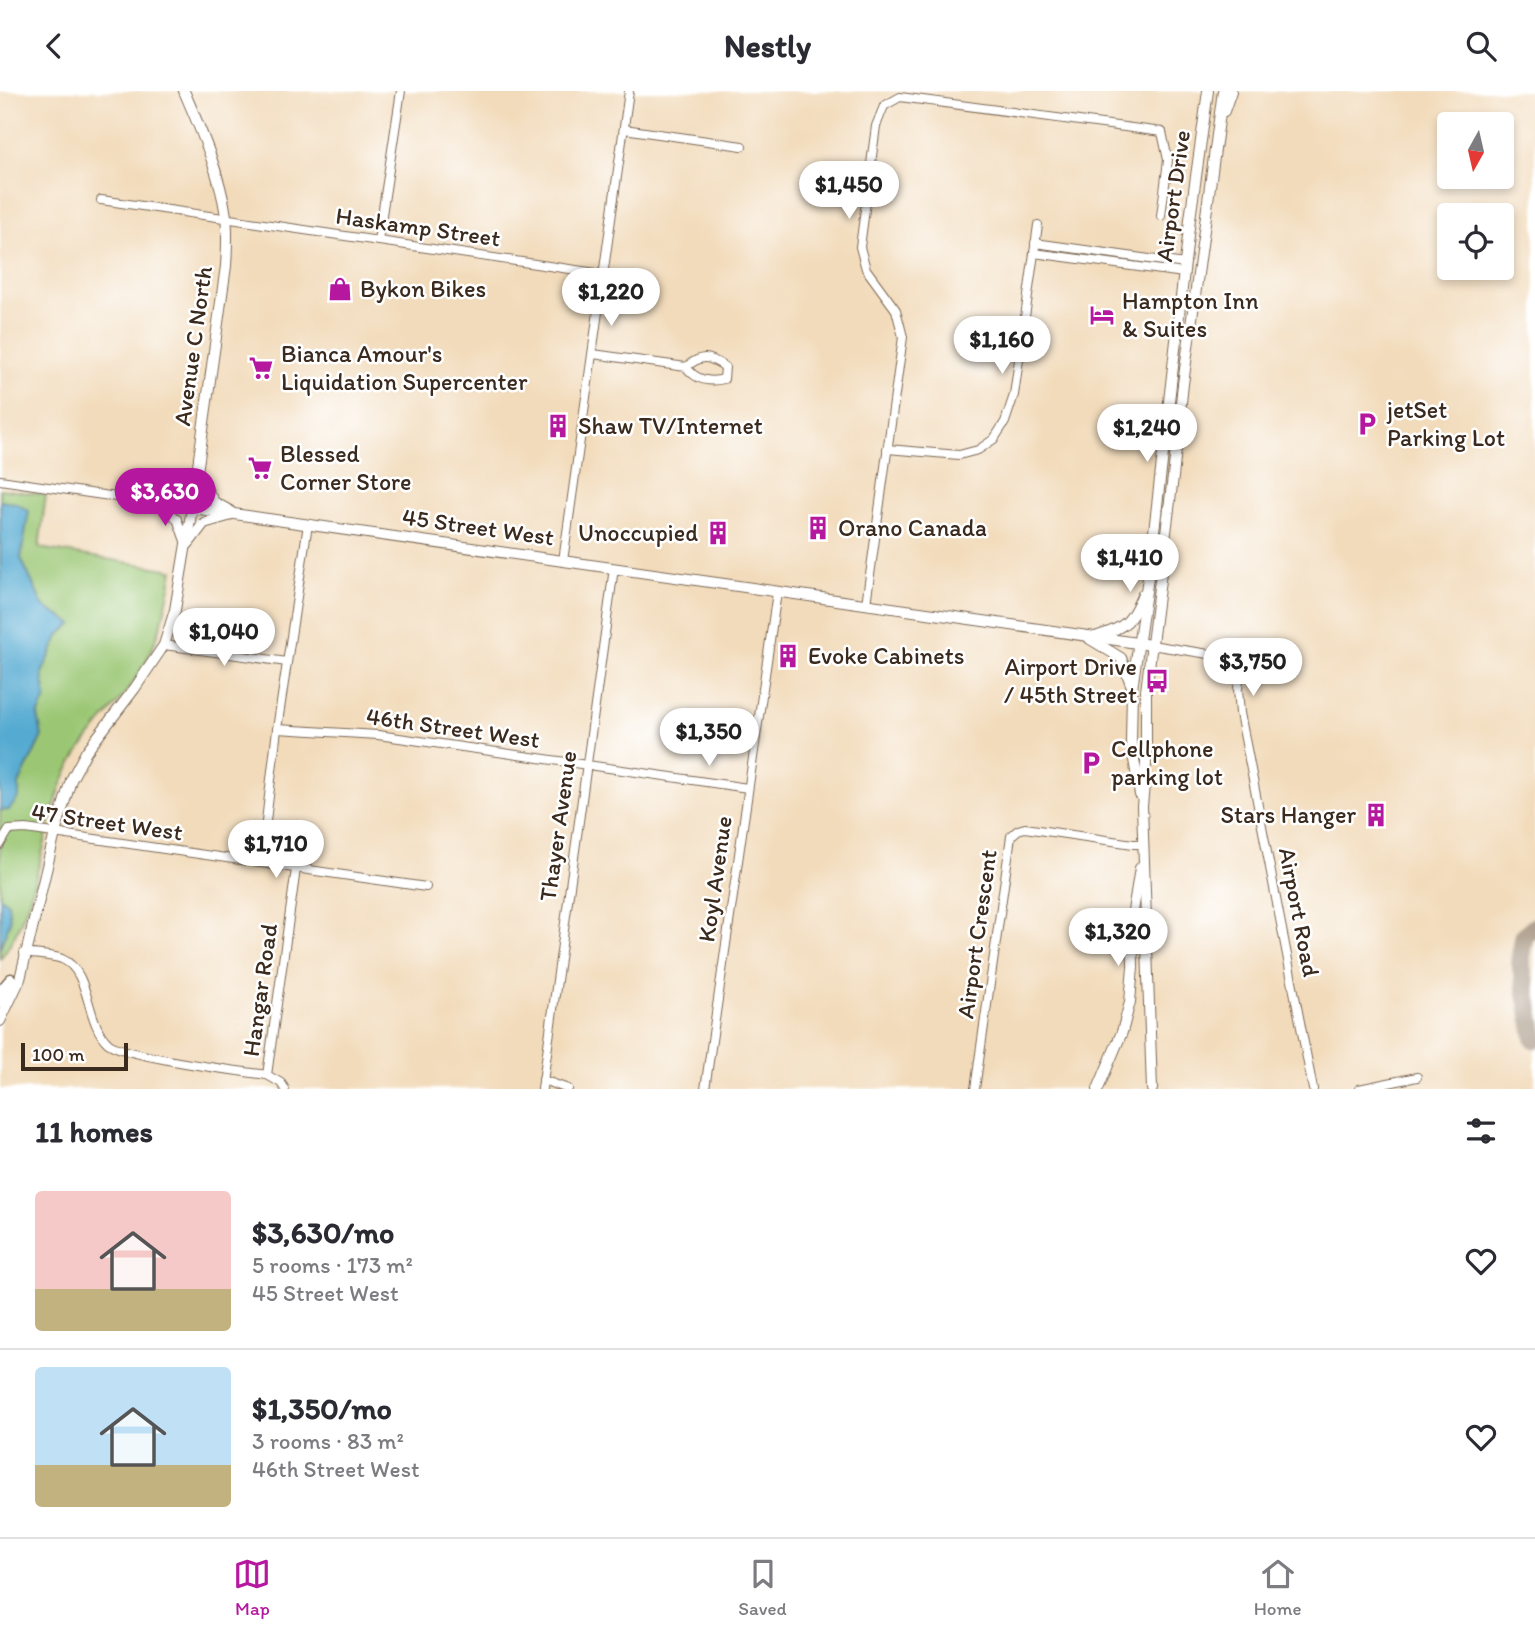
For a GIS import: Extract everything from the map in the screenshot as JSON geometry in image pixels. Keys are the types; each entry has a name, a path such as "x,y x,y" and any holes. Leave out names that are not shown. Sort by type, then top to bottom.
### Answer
{"highway":[{"path":"0,992 11,979"}],"main road":[{"name":"Avenue C North","path":"0,1021 20,979 24,953 66,792 86,752 164,645 175,610 187,546 226,266 226,219 220,187 184,91"},
{"name":"Airport Drive","path":"1142,806 1131,741 1132,689 1208,91"},
{"name":"Airport Drive","path":"1152,1089 1142,806 1146,764 1144,713 1174,477 1182,384 1223,91"},
{"path":"1216,138 1231,91"},
{"path":"197,473 214,502 235,514"},
{"name":"45 Street West","path":"192,507 1151,645"},
{"path":"187,546 204,523 235,514"},
{"path":"1088,636 1118,629 1128,623 1147,584"},
{"path":"1088,636 1121,658 1132,689"},
{"name":"Airport Drive","path":"1098,1089 1122,1032 1130,1002 1133,967 1132,917 1143,847"},
{"name":"Avenue C North","path":"0,1003 24,953"}],"street":[{"path":"378,241 401,91"},
{"path":"563,561 629,91"},
{"path":"866,604 902,343 902,328 896,310 866,269 860,247 876,126 884,106 900,97 1162,132 1168,160 1161,216"},
{"path":"624,129 742,146"},
{"name":"Haskamp Street","path":"101,199 603,274"},
{"path":"887,449 958,456 978,450 994,439 1006,422 1013,400 1038,225"},
{"path":"1035,243 1184,269"},
{"path":"1034,253 1184,269"},
{"path":"593,354 686,367 692,375 713,382 724,379 726,373 725,367 706,357 696,359 686,367"},
{"path":"187,546 177,519 156,503 178,493 197,473"},
{"name":"45 Street West","path":"0,480 192,507"},
{"path":"261,863 277,729 308,524"},
{"name":"Thayer Avenue","path":"542,1085 614,568"},
{"name":"Koyl Avenue","path":"705,1089 777,591"},
{"path":"164,645 287,662"},
{"name":"45 Street West","path":"1151,645 1241,659"},
{"name":"Airport Road","path":"1241,659 1238,681 1240,713 1313,1089"},
{"name":"46th Street West","path":"277,729 378,735 748,788"},
{"name":"Airport Crescent","path":"975,1089 1009,842 1013,834 1025,828 1143,847"},
{"name":"47 Street West","path":"0,845 9,830 26,829 426,887"},
{"name":"Hangar Road","path":"267,1075 296,869"},
{"name":"Hangar Road","path":"24,953 61,959 68,963 83,982 93,1017 100,1033 109,1044 151,1056 267,1075 280,1087"},
{"path":"1359,1089 1417,1077"},
{"path":"542,1085 568,1089"}],"green space":[{"path":"0,489 46,495 39,548 173,570 161,624 146,662 75,757 67,773 53,810 29,899 12,941 0,959"}],"water":[{"path":"0,501 16,503 29,511 21,558 43,606 73,624 60,634 42,673 46,698 38,716 42,736 19,784 19,797 9,810 0,811"},
{"path":"0,897 8,903 10,921 0,948"}],"taxiway":[{"path":"1535,927 1524,936 1520,959 1535,1039"}],"place":[{"name":"Bykon Bikes","path":"340,289"},
{"name":"Hampton Inn & Suites","path":"1102,315"},
{"name":"Bianca Amour's Liquidation Supercenter","path":"261,368"},
{"name":"jetSet Parking Lot","path":"1367,424"},
{"name":"Shaw TV/Internet","path":"558,426"},
{"name":"Blessed Corner Store","path":"260,468"},
{"name":"Orano Canada","path":"818,528"},
{"name":"Unoccupied","path":"718,533"},
{"name":"Evoke Cabinets","path":"788,656"},
{"name":"Airport Drive / 45th Street","path":"1157,681"},
{"name":"Cellphone parking lot","path":"1091,763"},
{"name":"Stars Hanger","path":"1376,815"}]}
